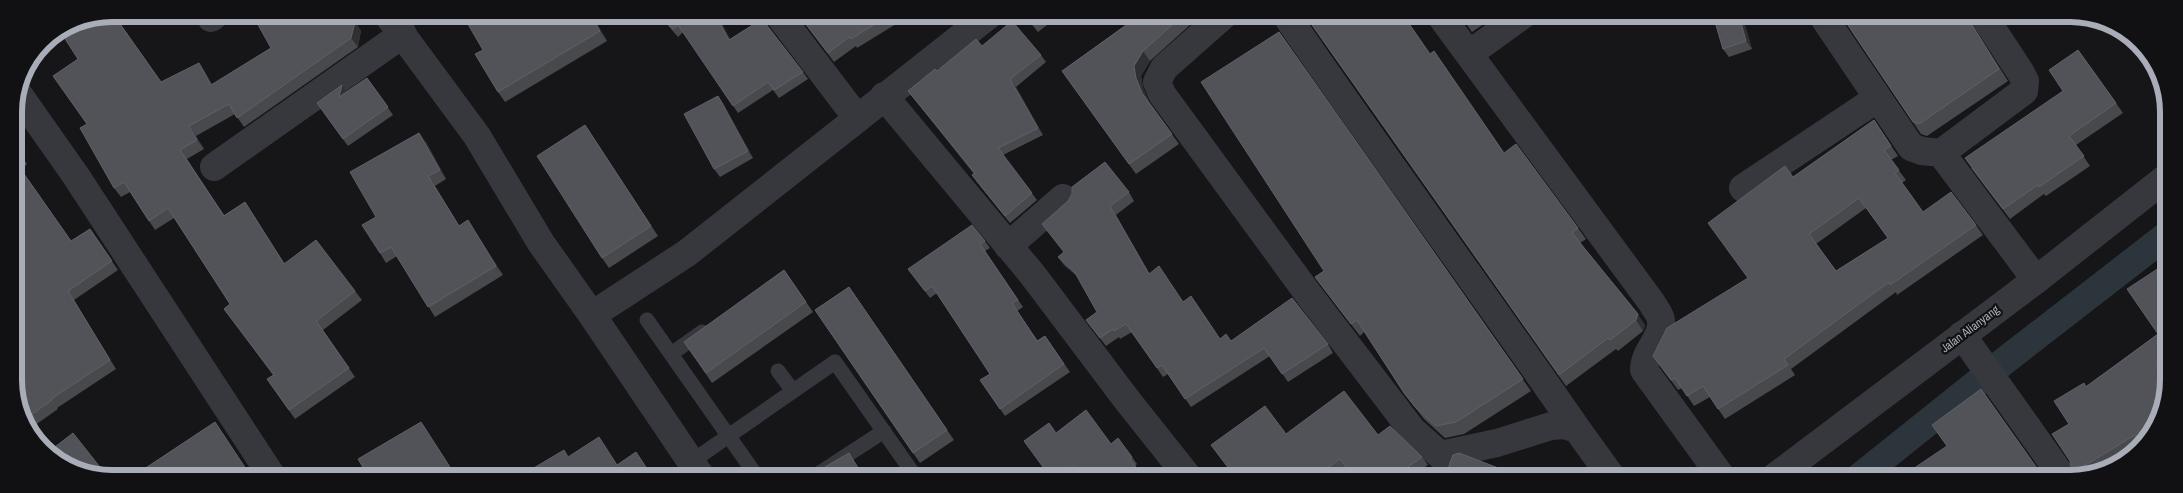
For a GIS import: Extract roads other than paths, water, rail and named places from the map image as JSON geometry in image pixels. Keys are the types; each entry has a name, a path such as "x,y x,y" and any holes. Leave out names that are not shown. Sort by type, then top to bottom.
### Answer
{"street":[{"path":"1216,22 1164,68 1158,82 1162,94 1412,430 1440,455 1497,443 1551,426 1564,425 1577,429"},
{"path":"1291,22 1359,123 1492,304 1607,470"},
{"path":"1445,22 1652,303 1661,319 1661,328 1644,359 1644,370 1716,470"},
{"path":"1469,54 1513,22"},
{"path":"1827,22 1911,147 1922,151 1941,153 2024,91 2025,80 1987,22"},
{"path":"785,23 858,118"},
{"path":"592,315 687,253 979,23"},
{"path":"214,167 395,24 477,136 541,243 592,315 696,470"},
{"path":"884,96 1032,274 1126,400 1183,470"},
{"path":"1743,188 1878,98"},
{"path":"23,101 76,176 267,470"},
{"path":"1941,153 2036,280"},
{"name":"Jalan Alianyang","path":"1785,470 1968,343 2036,280 2160,183"},
{"path":"1008,246 1063,198"},
{"path":"1968,343 2058,470"}],"lane":[{"path":"647,320 752,470"},
{"path":"671,354 717,322"},
{"path":"696,470 729,436 835,362 911,470"},
{"path":"778,371 793,391"},
{"path":"824,470 884,431"}],"waterway":[{"path":"1868,470 2160,240"}]}
